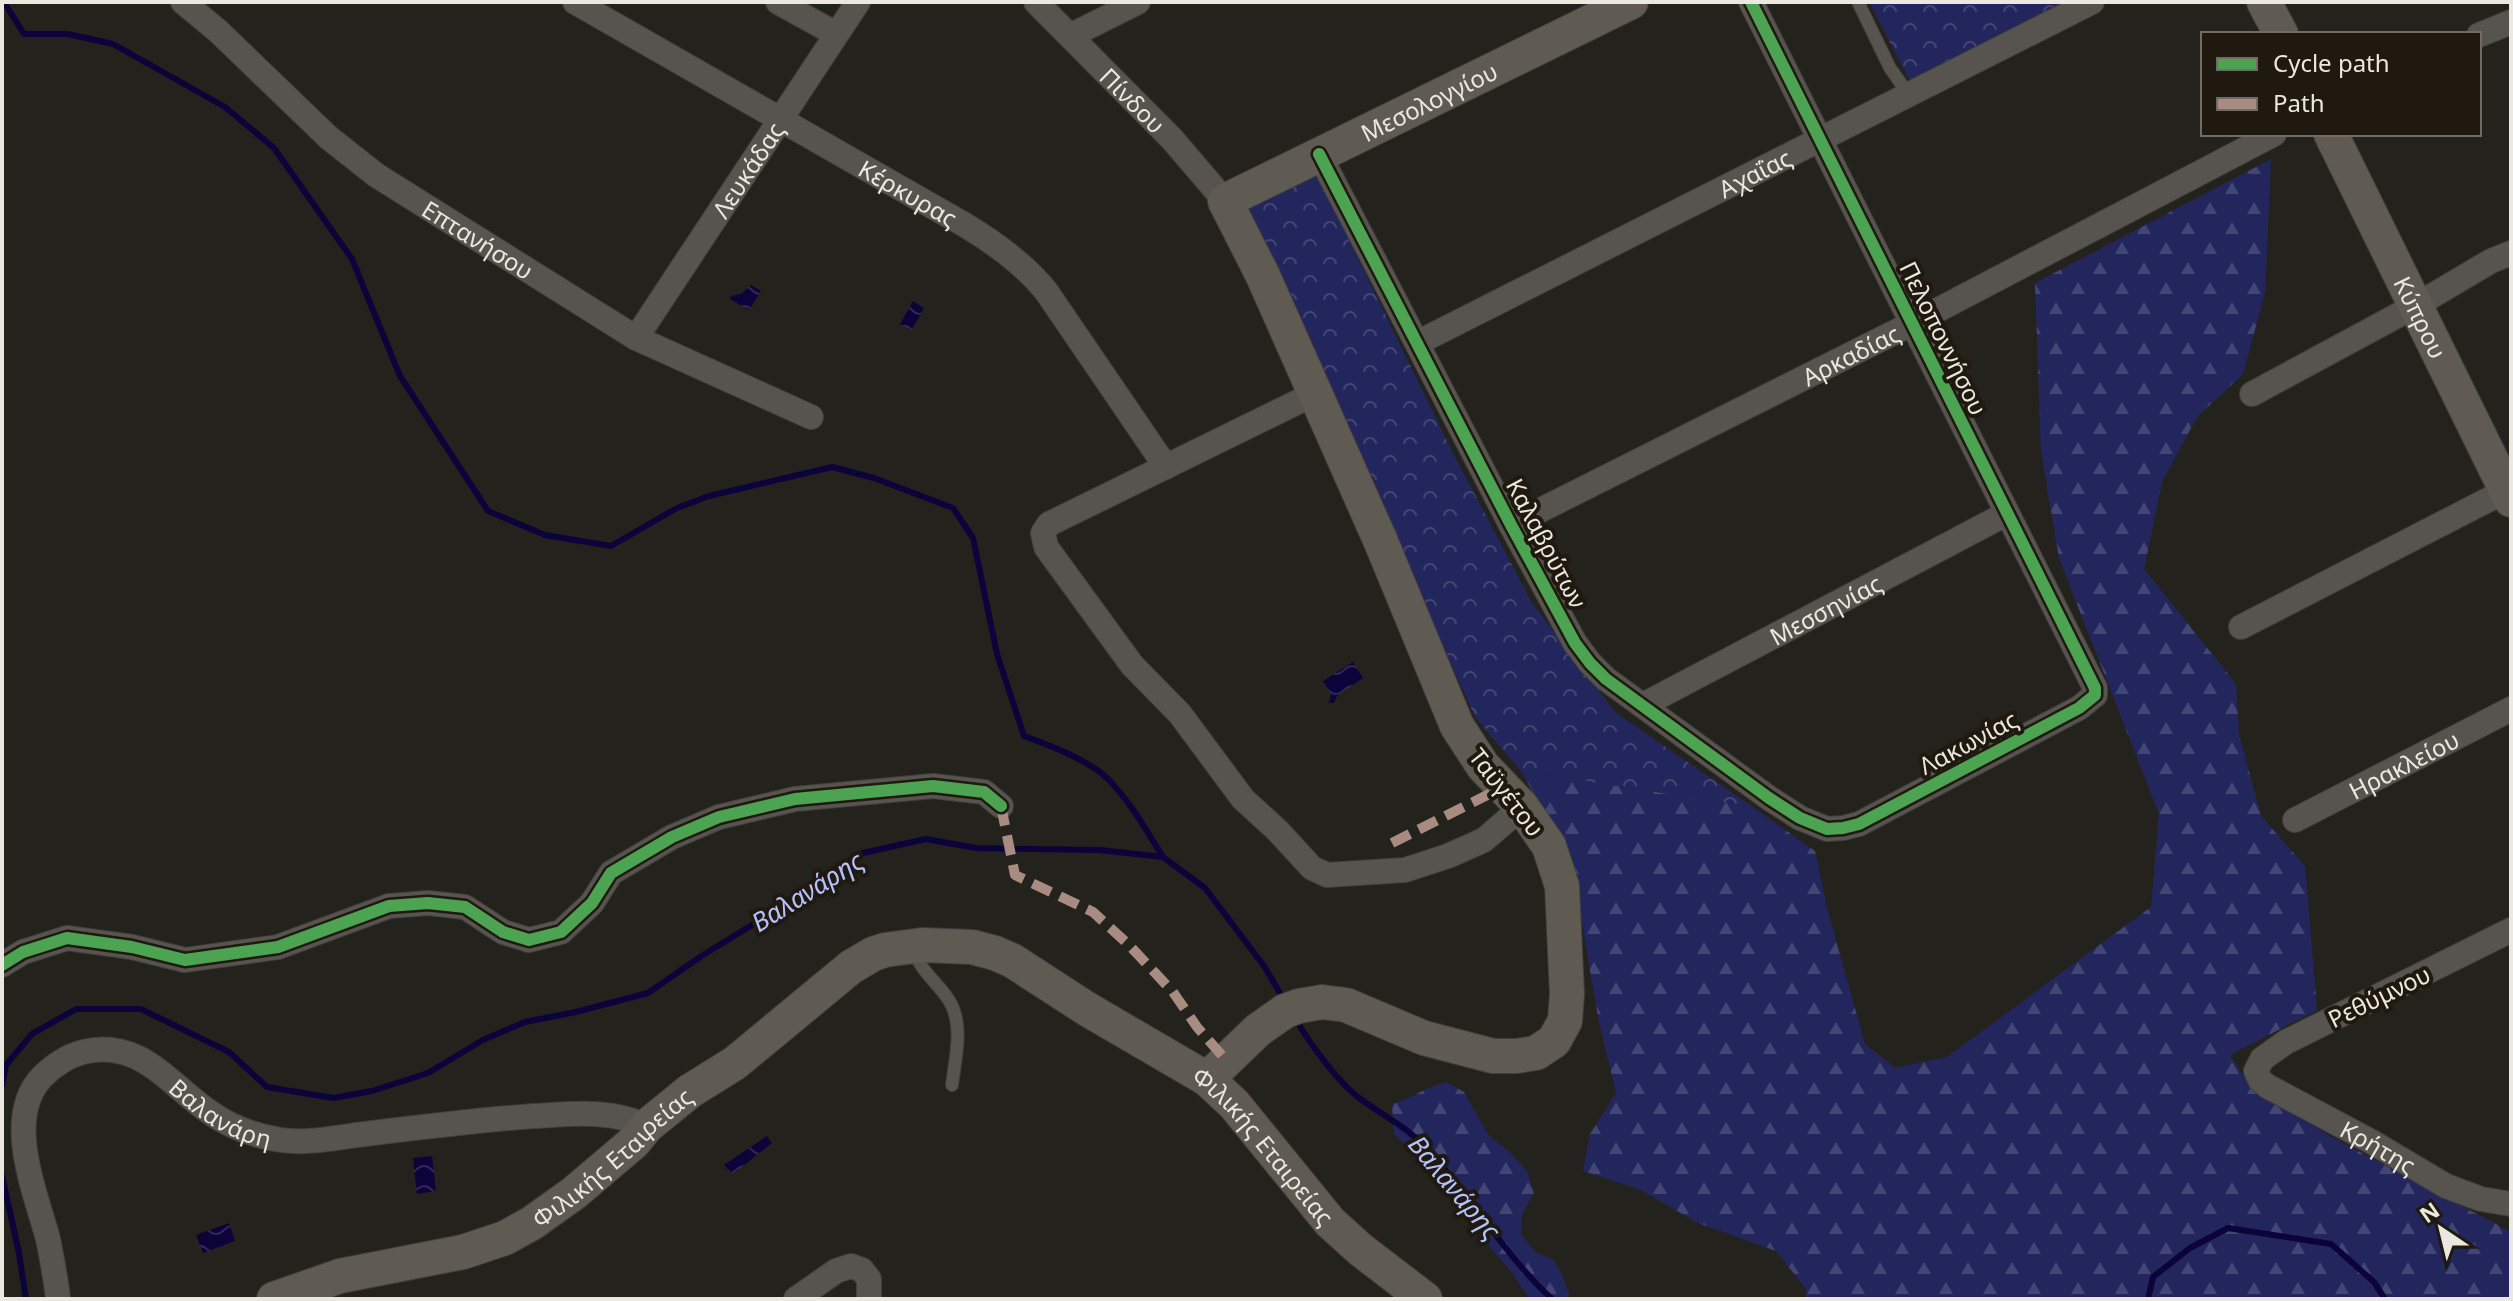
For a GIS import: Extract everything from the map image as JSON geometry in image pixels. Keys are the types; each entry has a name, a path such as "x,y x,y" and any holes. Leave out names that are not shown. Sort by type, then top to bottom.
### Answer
{"street":[{"name":"Επτανήσου","path":"183,2 218,31 328,137 376,175 636,338 811,417"},
{"name":"Κέρκυρας","path":"575,2 965,225 1022,266 1065,317 1166,467"},
{"path":"778,2 836,34"},
{"name":"Λευκάδας","path":"636,338 858,2"},
{"name":"Πίνδου","path":"1036,2 1172,139 1225,201"},
{"path":"1070,36 1138,2"},
{"name":"Μεσολογγίου","path":"1225,201 1631,2"},
{"name":"Πελοποννήσου","path":"1751,2 2006,514 2094,682 2095,695"},
{"name":"Αχαΐας","path":"1417,343 2092,2"},
{"path":"2264,2 2280,32"},
{"path":"2481,34 2511,22"},
{"name":"Αρκαδίας","path":"1511,525 1913,323 2270,136"},
{"name":"Κύπρου","path":"2332,136 2509,493"},
{"name":"Καλαβρύτων","path":"1319,154 1511,525 1575,643 1590,663 1606,679 1800,818 1827,829 1859,824"},
{"name":"Ταϋγέτου","path":"1207,1079 1273,1019 1299,1006 1322,1002 1346,1005 1424,1038 1493,1056 1536,1053 1554,1041 1565,1021 1567,994 1562,886 1549,846 1522,807 1483,766 1457,726 1381,542 1263,276 1225,201"},
{"path":"2252,394 2491,261 2511,253"},
{"path":"1314,394 1049,524 1043,533 1043,540 1132,665 1180,714 1243,799 1312,868 1327,875 1405,870 1484,840 1522,807"},
{"path":"2241,627 2509,493"},
{"name":"Μεσσηνίας","path":"1643,705 2006,514"},
{"name":"Λακωνίας","path":"1859,824 2079,708 2095,695"},
{"name":"Ηρακλείου","path":"2295,820 2511,709"},
{"path":"2,965 23,952 67,938 132,947 185,960 278,947 389,906 428,903 465,907 503,932 529,940 561,932 592,903 611,873 672,837 730,814 795,799 933,786 984,792 1001,806"},
{"name":"Ρεθύμνου","path":"2256,1071 2262,1059 2286,1042 2511,930"},
{"name":"Φιλικής Εταιρείας","path":"274,1299 340,1276 463,1252 505,1238 574,1193 634,1142 647,1126 690,1091 735,1063 851,967 873,954 914,945 972,947 1013,961 1087,1009 1207,1079 1234,1104 1330,1222 1425,1299"},
{"name":"Βαλανάρη","path":"58,1299 48,1241 26,1156 24,1123 27,1104 36,1085 50,1070 76,1054 107,1048 130,1053 227,1123 247,1132 282,1140 321,1139 487,1120 584,1113 612,1114 647,1126"},
{"name":"Κρήτης","path":"2256,1071 2267,1086 2446,1186 2481,1199 2511,1204"},
{"path":"796,1299 844,1267 857,1268 869,1289"}],"lane":[{"path":"1858,2 1890,68 1909,95"},
{"path":"914,945 918,962 949,1000 956,1016 952,1085"}],"green space":[{"path":"1869,2 2066,2 1910,81"},
{"path":"2271,159 2265,293 2243,374 2197,417 2162,482 2144,569 2236,684 2239,734 2261,816 2305,866 2317,1010 2230,1055 2248,1083 2328,1135 2511,1232 2511,1299 1806,1299 1806,1289 1776,1251 1698,1223 1641,1190 1583,1171 1590,1134 1616,1093 1598,1017 1579,905 1556,833 1521,771 1753,807 1815,851 1828,912 1865,1044 1895,1068 1947,1057 2151,907 2159,814 2059,558 2041,451 2035,283"},
{"path":"1315,171 1454,455 1532,603 1615,712 1753,807 1521,771 1475,717 1246,208"},
{"path":"1446,1082 1464,1092 1489,1136 1509,1151 1527,1171 1534,1193 1522,1214 1521,1235 1537,1253 1552,1259 1561,1272 1569,1294 1566,1299 1530,1299 1488,1245 1460,1198 1394,1134 1392,1104"}],"water":[{"path":"751,285 761,291 749,310 730,299 741,294"},
{"path":"913,301 924,308 911,331 900,324"},
{"path":"1353,662 1363,678 1337,696 1334,703 1329,703 1331,694 1323,681"},
{"path":"767,1136 772,1143 733,1174 724,1165"},
{"path":"432,1156 436,1191 417,1194 413,1158"},
{"path":"229,1223 235,1241 203,1253 196,1235"}],"waterway":[{"path":"4,2 24,34 68,34 113,44 225,107 274,148 352,259 400,376 488,511 545,535 611,546 677,508 709,496 832,467 874,478 953,508 973,538 997,654 1024,736 1080,759 1100,772 1131,806 1163,857"},
{"name":"Βαλανάρης","path":"2,1085 6,1065 32,1034 76,1009 141,1009 229,1052 267,1087 333,1098 372,1091 428,1073 483,1040 525,1022 648,993 863,853 926,839 976,848 1100,850 1163,857 1205,888 1264,966 1284,1000"},
{"name":"Βαλανάρης","path":"1296,1020 1344,1084 1422,1143 1504,1246 1552,1299"},
{"name":"Βαλανάρης","path":"2,1176 26,1299"},
{"name":"Βαλανάρης","path":"2148,1299 2153,1277 2190,1248 2228,1228 2331,1244 2374,1282 2385,1299"}],"marked path":[{"path":"1392,843 1501,788"},
{"path":"1001,806 1015,875 1093,912 1173,992 1197,1027 1226,1060"}],"cycle path":[{"path":"1319,154 1511,525 1575,643 1590,663 1606,679 1800,818 1827,829 1859,824 2079,708 2095,695 2095,688 1751,2"},
{"path":"2,965 23,952 67,938 132,947 185,960 278,947 389,906 428,903 465,907 503,932 529,940 561,932 592,903 611,873 672,837 719,817 795,799 933,786 984,792 1001,806"}]}
